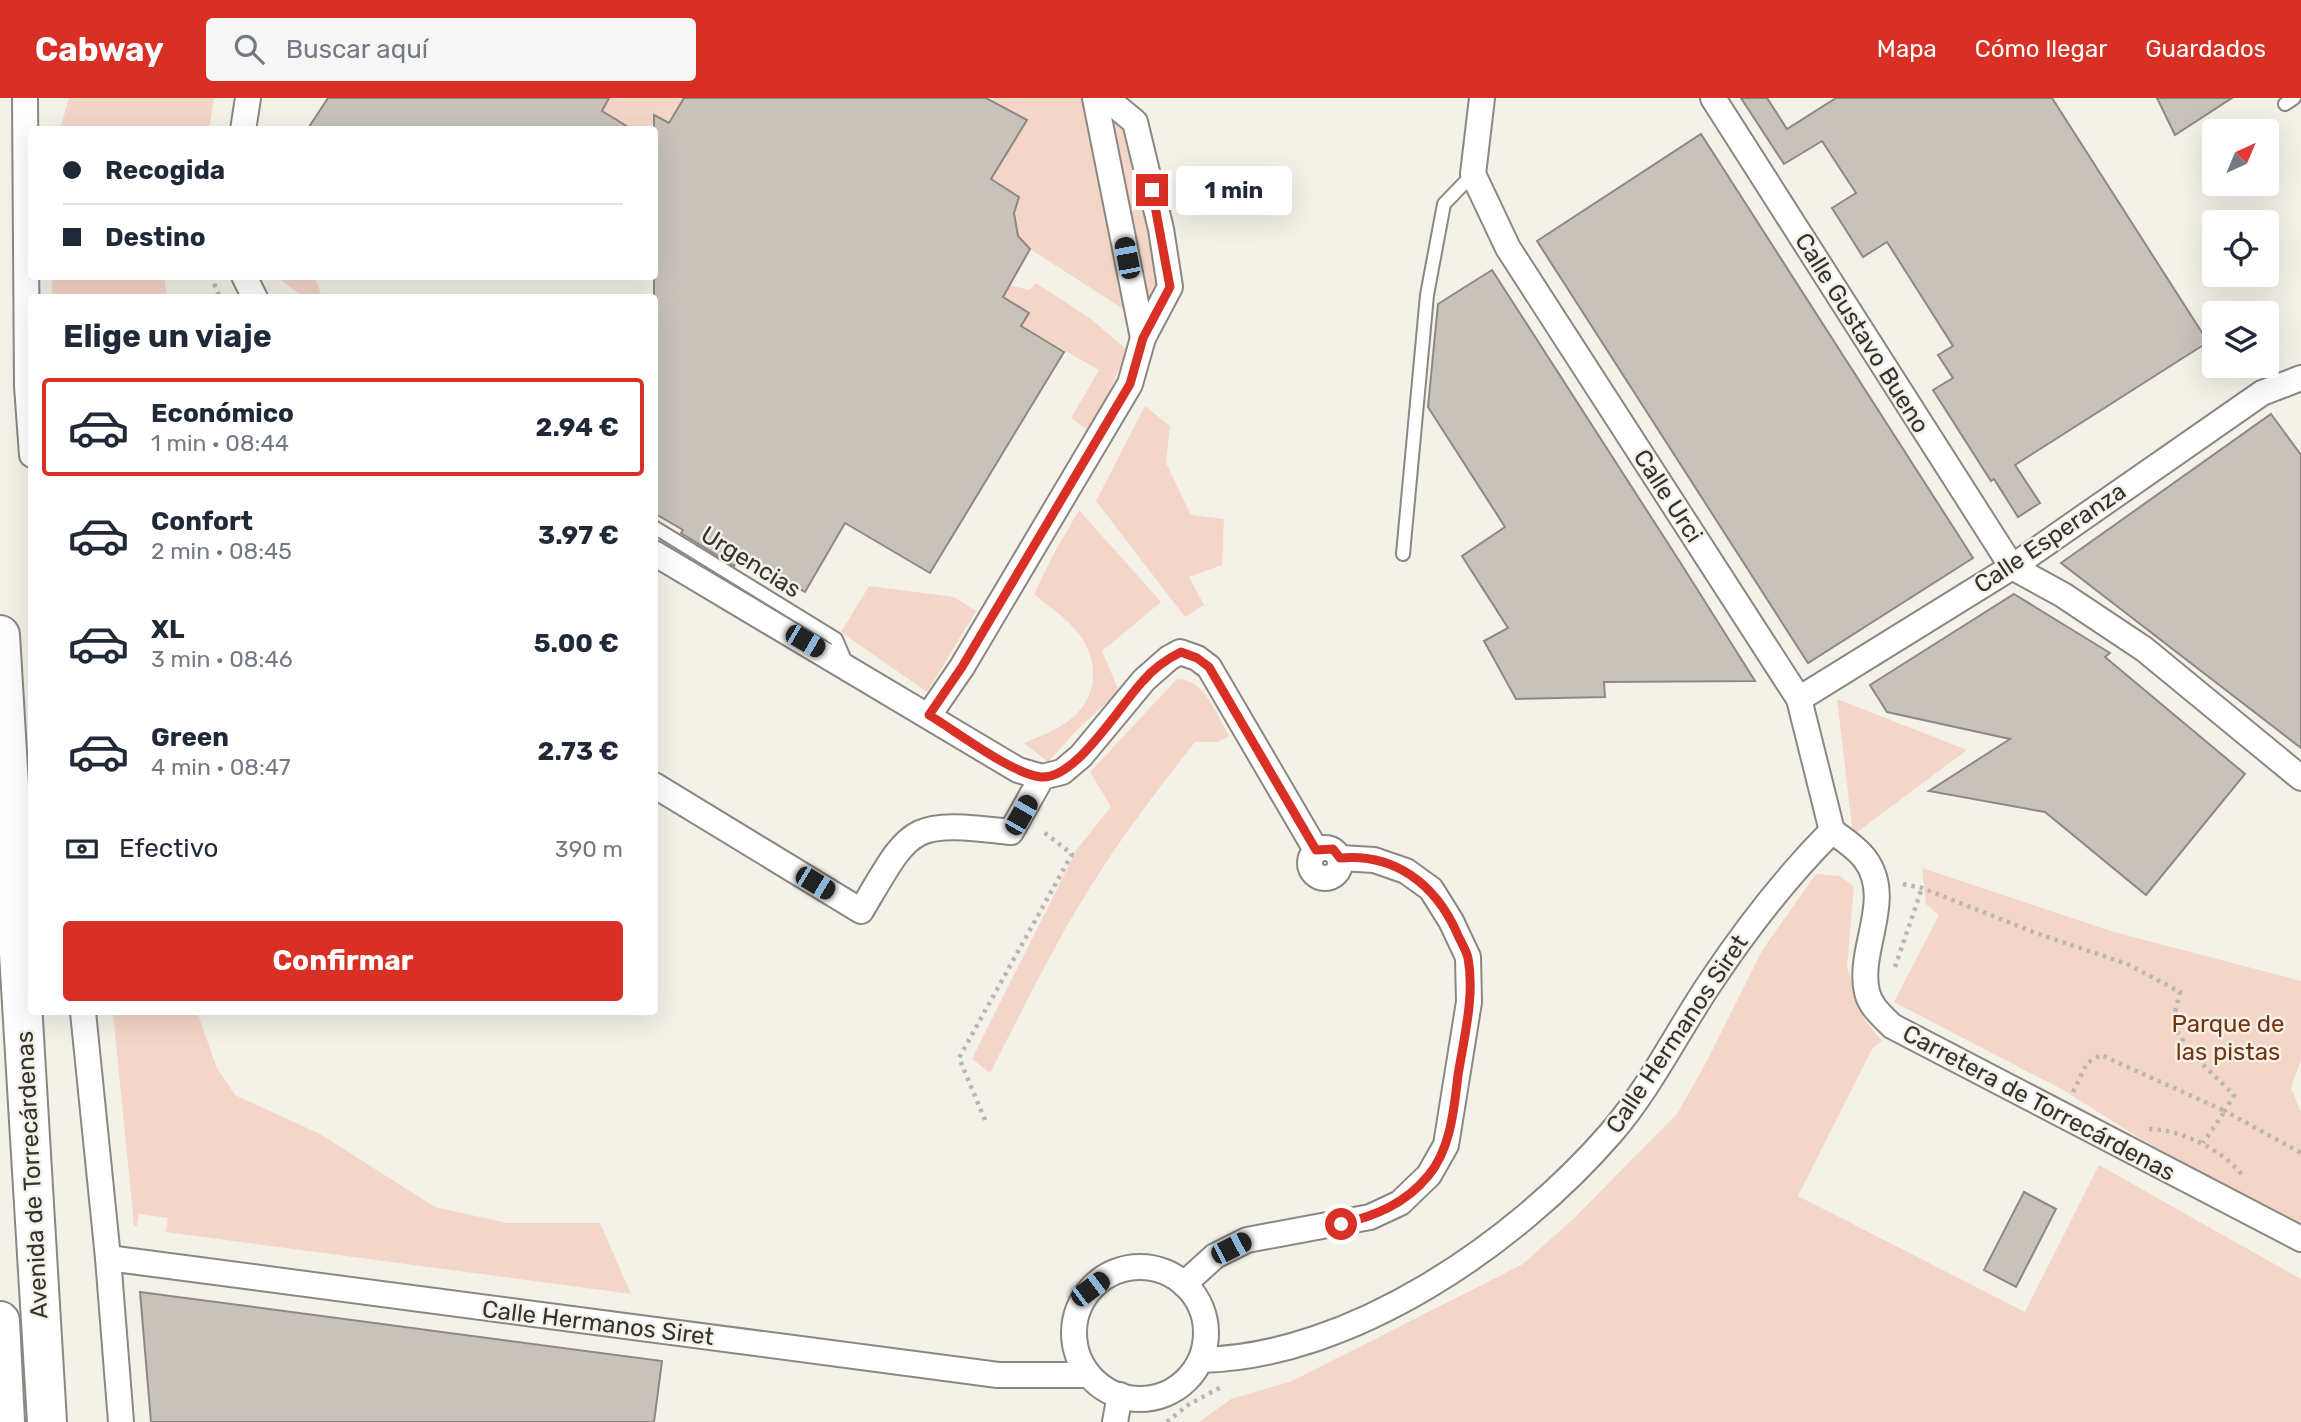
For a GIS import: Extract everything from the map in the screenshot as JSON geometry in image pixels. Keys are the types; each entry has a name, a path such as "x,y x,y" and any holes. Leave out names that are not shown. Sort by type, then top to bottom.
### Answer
{"main road":[{"name":"Avenida de Torrecárdenas","path":"0,635 47,1422"},
{"name":"Avenida de Torrecárdenas","path":"0,1321 5,1422"}],"street":[{"path":"26,98 28,400"},
{"path":"244,126 248,98"},
{"path":"1095,98 1143,338"},
{"path":"929,715 962,667 1130,384 1143,338 1170,287 1151,182 1135,122 1106,98"},
{"path":"1473,174 1482,98"},
{"name":"Calle Gustavo Bueno","path":"1713,98 2012,567"},
{"name":"Calle Urci","path":"1473,174 1508,248 1799,699 1832,831"},
{"name":"Calle Esperanza","path":"1799,699 2012,567 2262,393 2301,378"},
{"path":"658,554 1018,770 1042,777 1062,772 1081,756 1144,680 1169,657 1181,652 1197,658 1209,667 1316,850 1333,849 1340,858 1374,860 1406,871 1431,889 1451,921 1468,957 1469,1002 1446,1145 1429,1175 1400,1203 1370,1217 1247,1240 1215,1256 1184,1283"},
{"path":"2012,567 2063,595 2144,649 2301,778"},
{"path":"658,787 861,911 897,849 911,836 932,827 1011,832 1042,777"},
{"path":"1832,831 1865,859 1875,879 1875,918 1867,962 1867,991"},
{"name":"Calle Hermanos Siret","path":"1201,1360 1230,1360 1278,1352 1317,1340 1443,1278 1499,1237 1560,1185 1611,1133 1640,1095 1711,982 1756,919 1801,862 1832,831"},
{"name":"Carretera de Torrecárdenas","path":"1867,991 1876,1010 1892,1026 2301,1240"},
{"path":"83,1015 108,1258 121,1422"},
{"name":"Calle Hermanos Siret","path":"108,1258 998,1375 1088,1376"},
{"path":"1134,1267 1169,1273 1195,1295 1202,1312 1206,1335 1201,1360 1184,1381 1167,1393 1148,1399 1112,1394 1088,1376 1075,1351 1075,1316 1090,1289 1109,1274 1134,1267"},
{"path":"1115,1422 1120,1395"}],"lane":[{"path":"1403,554 1427,295 1444,204 1473,174"},
{"name":"Urgencias","path":"658,529 836,639 848,667"}],"path":[{"path":"985,1120 959,1058 1072,854 1021,815"},
{"path":"1867,991 1889,982 1922,888 2036,933 2127,964 2180,992 2172,1024 2191,1053 2234,1095 2203,1143"},
{"path":"2062,1115 2087,1063 2101,1055 2225,1111 2301,1153"},
{"path":"1167,1422 1188,1405 1226,1385"}],"green space":[{"path":"69,98 214,98 209,126 61,126"},
{"path":"609,98 684,98 669,123 657,117 651,126 628,126 602,111"},
{"path":"994,98 1106,98 1135,122 1170,287 1128,312 1030,249 1018,236 991,179 1026,120 992,101"},
{"path":"52,280 164,280 167,294 52,294"},
{"path":"281,280 316,280 321,294 299,294"},
{"path":"1000,283 1029,290 1036,283 1091,319 1127,350 1092,434 1071,418 1099,370 1021,326 1028,313 995,292"},
{"path":"1145,406 1170,426 1166,463 1191,515 1224,519 1222,565 1189,577 1204,605 1185,617 1096,501"},
{"path":"1079,510 1161,602 1102,651 1119,691 1079,728 1048,762 1024,743 1055,730 1075,715 1089,694 1093,671 1091,658 1079,634 1034,594"},
{"path":"869,586 954,597 976,611 927,692 841,632"},
{"path":"1177,679 1187,681 1203,691 1229,736 1218,742 1195,742 1122,839 1070,921 990,1073 972,1059 1077,849 1111,807 1090,772"},
{"path":"1837,699 1967,750 1853,835"},
{"name":"Parque de las pistas","path":"1922,868 2114,932 2301,981 2301,1060 2291,1088 2301,1112 2301,1227 2136,1136 2063,1090 1894,1002 1939,915 1926,904"},
{"path":"1816,874 1840,876 1854,887 1847,967 1864,1019 1882,1041 1872,1049 1798,1196 2025,1312 2099,1165 2301,1279 2301,1422 1199,1422 1231,1399 1292,1381 1523,1264 1572,1220 1677,1114 1707,1061 1763,949"},
{"path":"113,1015 198,1015 217,1068 235,1095 320,1134 435,1207 507,1223 600,1223 631,1294 166,1232 168,1218 139,1214 137,1226 134,1226"}],"building":[{"path":"328,98 609,98 602,111 626,126 310,126"},
{"path":"684,98 986,98 1027,120 991,179 1019,197 1014,213 1018,236 1030,249 1003,297 1029,313 1021,326 1064,352 930,573 845,523 805,592 740,556 734,566 658,515 658,294 654,294 654,280 658,280 658,126 654,126 654,115 669,123"},
{"path":"1741,98 1767,98 1787,129 1836,98 2052,98 2202,333 2202,346 2015,465 2040,503 2018,517 1994,479 1991,481 1933,390 1953,378 1938,355 1953,346 1887,242 1863,257 1832,208 1856,193 1822,141 1784,164"},
{"path":"2157,98 2232,98 2175,135"},
{"path":"1701,134 1973,558 1808,663 1537,241"},
{"path":"1492,270 1755,681 1604,682 1605,697 1516,699 1484,641 1508,628 1462,556 1505,527 1428,407 1438,304"},
{"path":"2271,414 2301,455 2301,748 2061,563"},
{"path":"2014,594 2110,653 2105,657 2245,774 2146,895 2045,812 1929,791 2010,739 1887,712 1870,685"},
{"path":"2024,1192 2056,1209 2016,1287 1984,1270"},
{"path":"140,1292 662,1361 654,1422 151,1422"}],"route":[{"path":"1152,190 1170,287 1143,338 1130,384 962,667 929,715 1018,770 1042,777 1062,772 1081,756 1144,680 1169,657 1181,652 1197,658 1209,667 1316,850 1333,849 1340,858 1374,860 1406,871 1431,889 1451,921 1468,957 1469,1002 1446,1145 1429,1175 1400,1203 1370,1217 1341,1224"}]}
